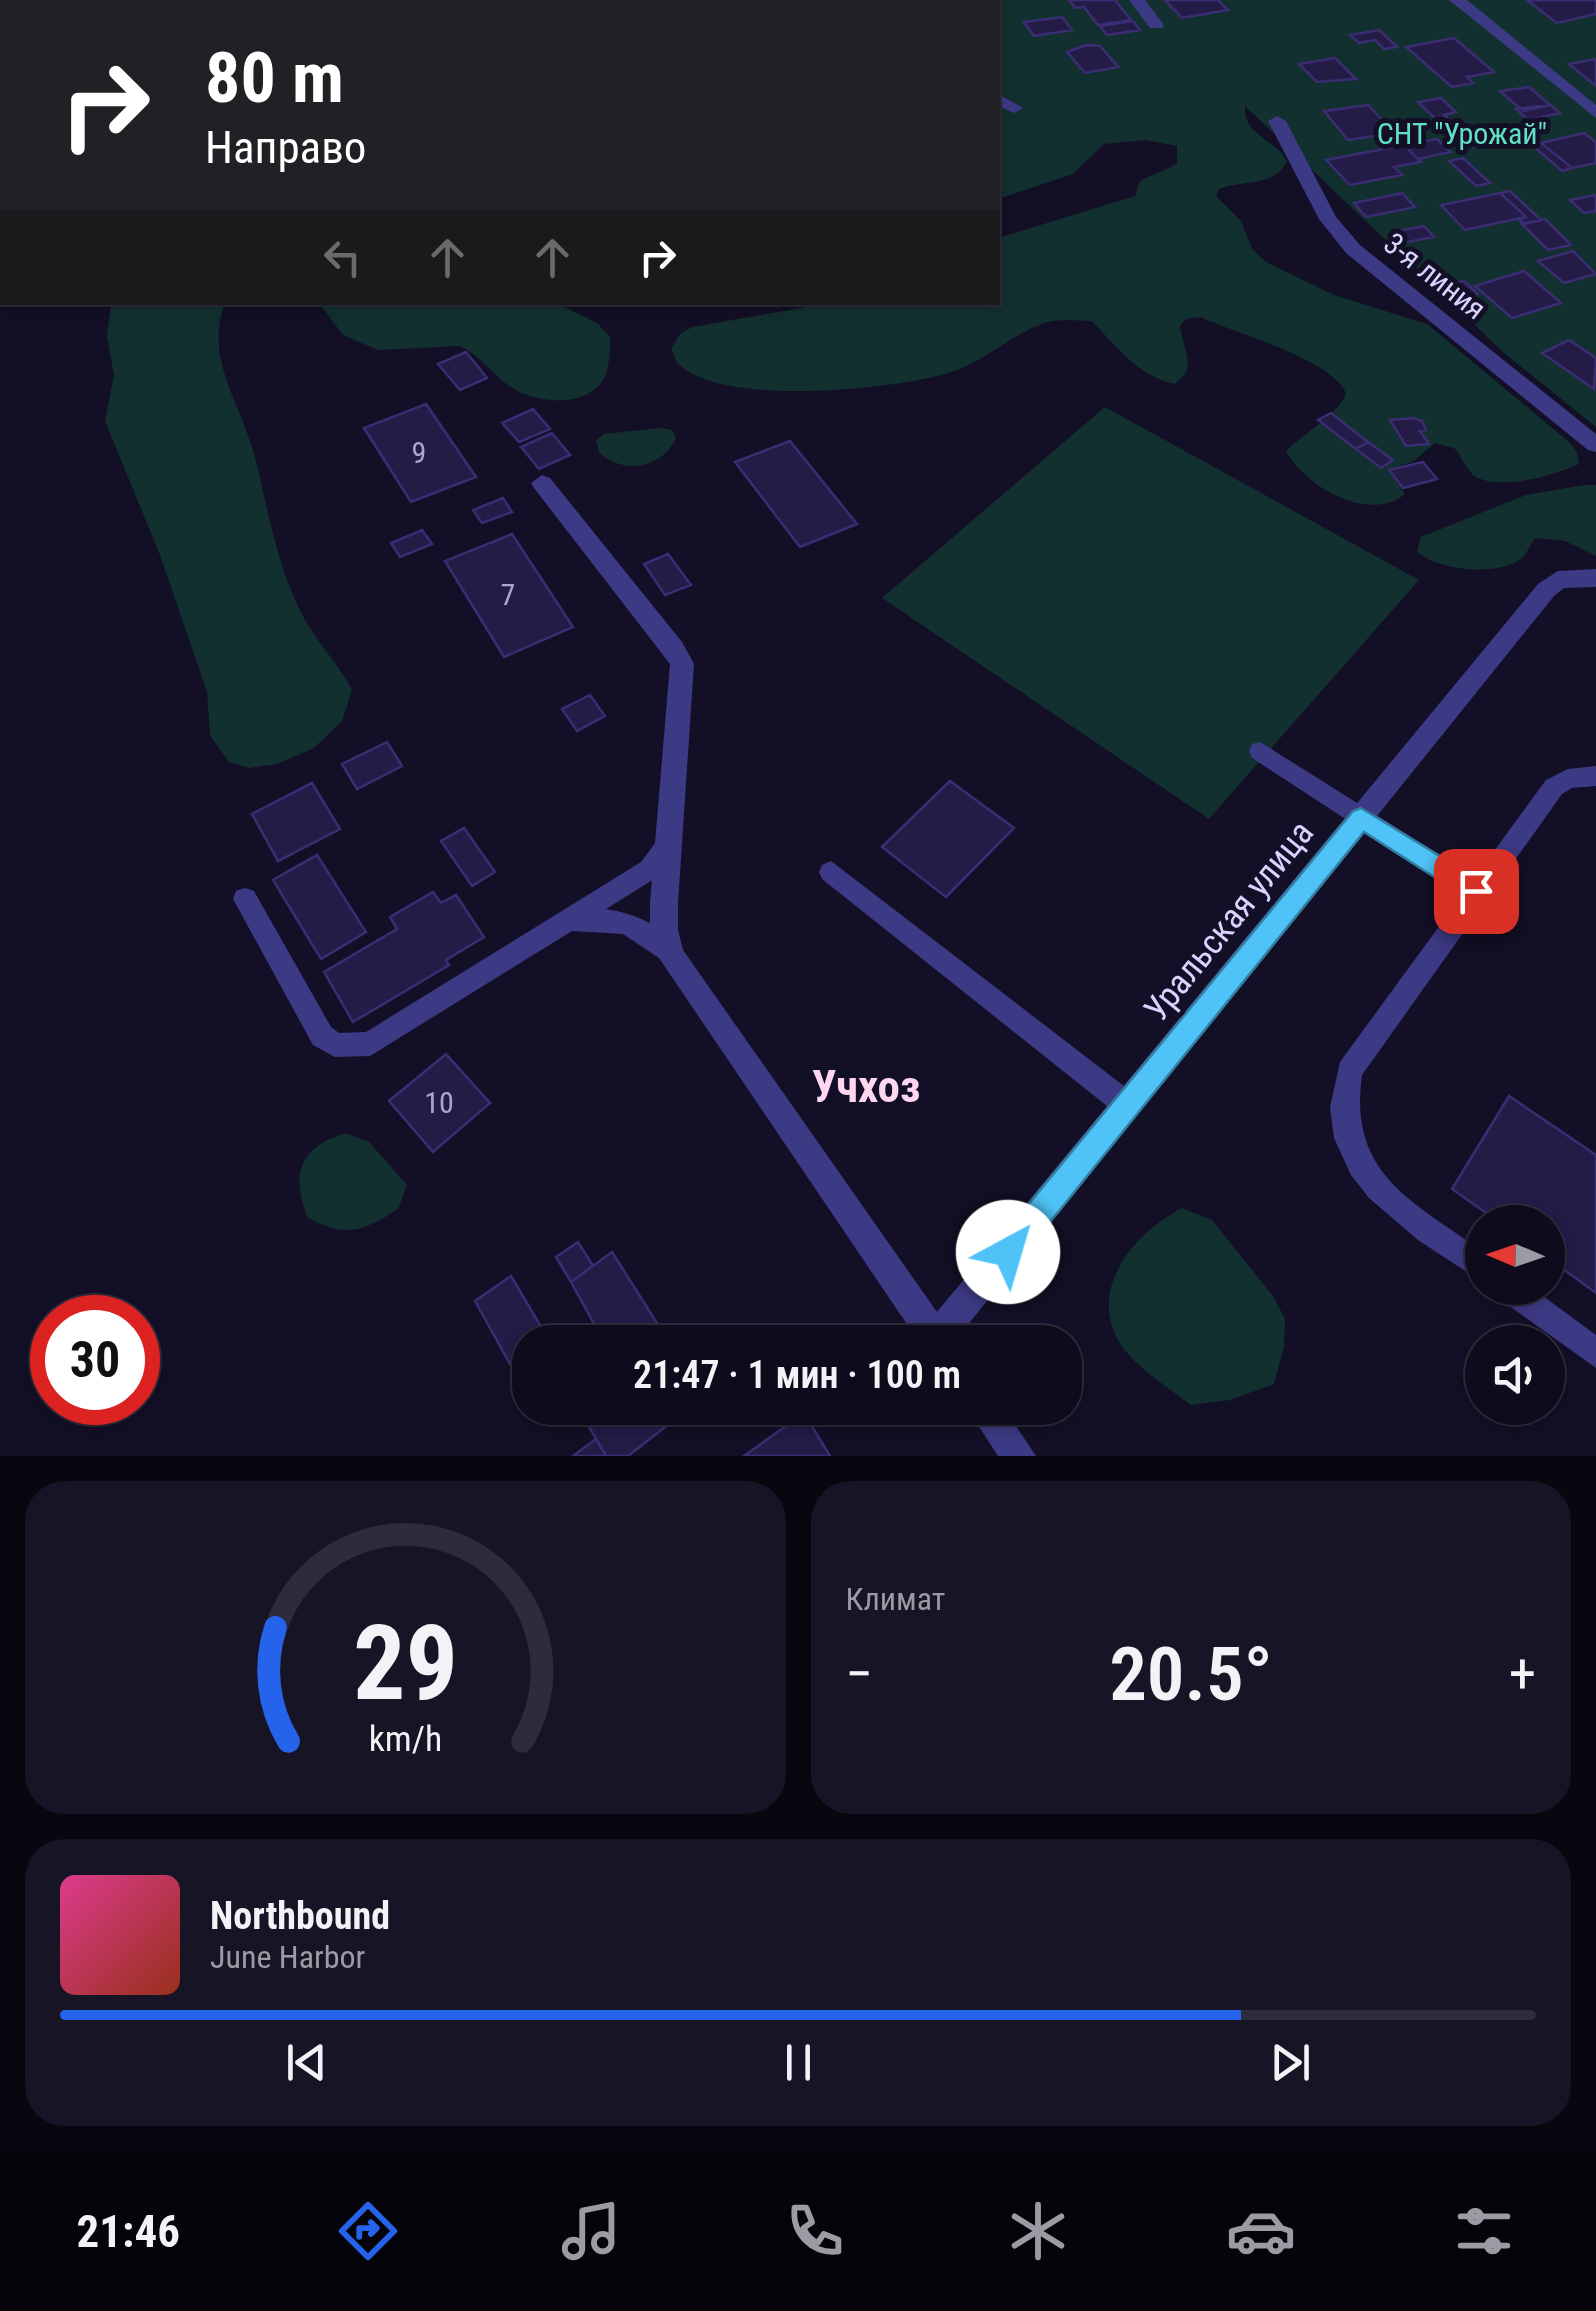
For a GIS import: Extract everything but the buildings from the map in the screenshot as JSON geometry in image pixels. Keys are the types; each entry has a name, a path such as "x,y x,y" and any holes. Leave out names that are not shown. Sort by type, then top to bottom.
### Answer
{"street":[{"path":"1138,0 1156,25"},
{"path":"1456,0 1596,113"},
{"name":"3-я линия","path":"1277,121 1328,219 1353,249 1596,445"},
{"path":"542,483 682,664 664,904 664,930 671,955 926,1325"},
{"name":"Уральская улица","path":"950,1325 1546,590 1558,580 1596,578"},
{"path":"996,1425 1019,1456"}],"lane":[{"path":"1260,752 1476,891"},
{"path":"1465,1255 1371,1181 1348,1145 1342,1124 1342,1096 1349,1072 1554,787 1568,779 1596,776"},
{"path":"245,899 322,1036 334,1045 351,1047 370,1044 650,869 670,841"},
{"path":"831,872 1128,1105"},
{"path":"568,920 620,921 641,928 671,955"},
{"path":"1531,1305 1596,1353"}],"green space":[{"name":"СНТ \"Урожай\"","path":"1000,0 1596,0 1596,427 1504,353 1245,106 1254,131 1287,161 1266,179 1219,189 1216,196 1241,221 1252,249 1266,262 1334,295 1427,324 1568,441 1577,452 1579,464 1529,480 1489,481 1474,476 1454,448 1435,443 1414,461 1388,470 1405,494 1373,505 1339,497 1307,477 1286,451 1342,401 1346,393 1337,381 1303,358 1201,317 1186,319 1180,326 1188,365 1174,384 1138,367 1092,321 1045,323 945,374 849,389 736,387 705,380 681,366 671,349 680,334 692,327 818,305 1000,305 1000,237 1135,196 1140,181 1177,164 1177,146 1146,140 1104,144 1073,174 1000,198"},
{"path":"111,305 224,305 220,322 221,360 253,450 280,558 305,620 352,690 342,721 314,748 277,764 249,768 229,762 210,735 207,692 160,555 105,421 114,375 107,336"},
{"path":"320,305 561,305 597,323 610,337 610,352 605,376 597,387 574,399 560,400 519,391 459,346 378,350 343,335"},
{"path":"1105,407 1419,580 1209,819 882,598"},
{"path":"672,430 676,438 652,462 619,464 599,452 596,440 604,434"},
{"path":"1596,485 1596,556 1565,541 1535,538 1522,558 1511,564 1468,569 1438,563 1417,551 1421,537 1526,495"},
{"path":"346,1133 369,1142 407,1185 398,1209 354,1230 333,1228 308,1218 300,1188 300,1175 309,1154"},
{"path":"1182,1208 1212,1220 1273,1296 1285,1319 1284,1346 1274,1384 1230,1400 1191,1405 1141,1366 1117,1338 1109,1298 1122,1261 1149,1230"}],"district":[{"name":"Учхоз","path":"866,1086"}],"route":[{"path":"1008,1252 1361,818 1476,891"}]}
